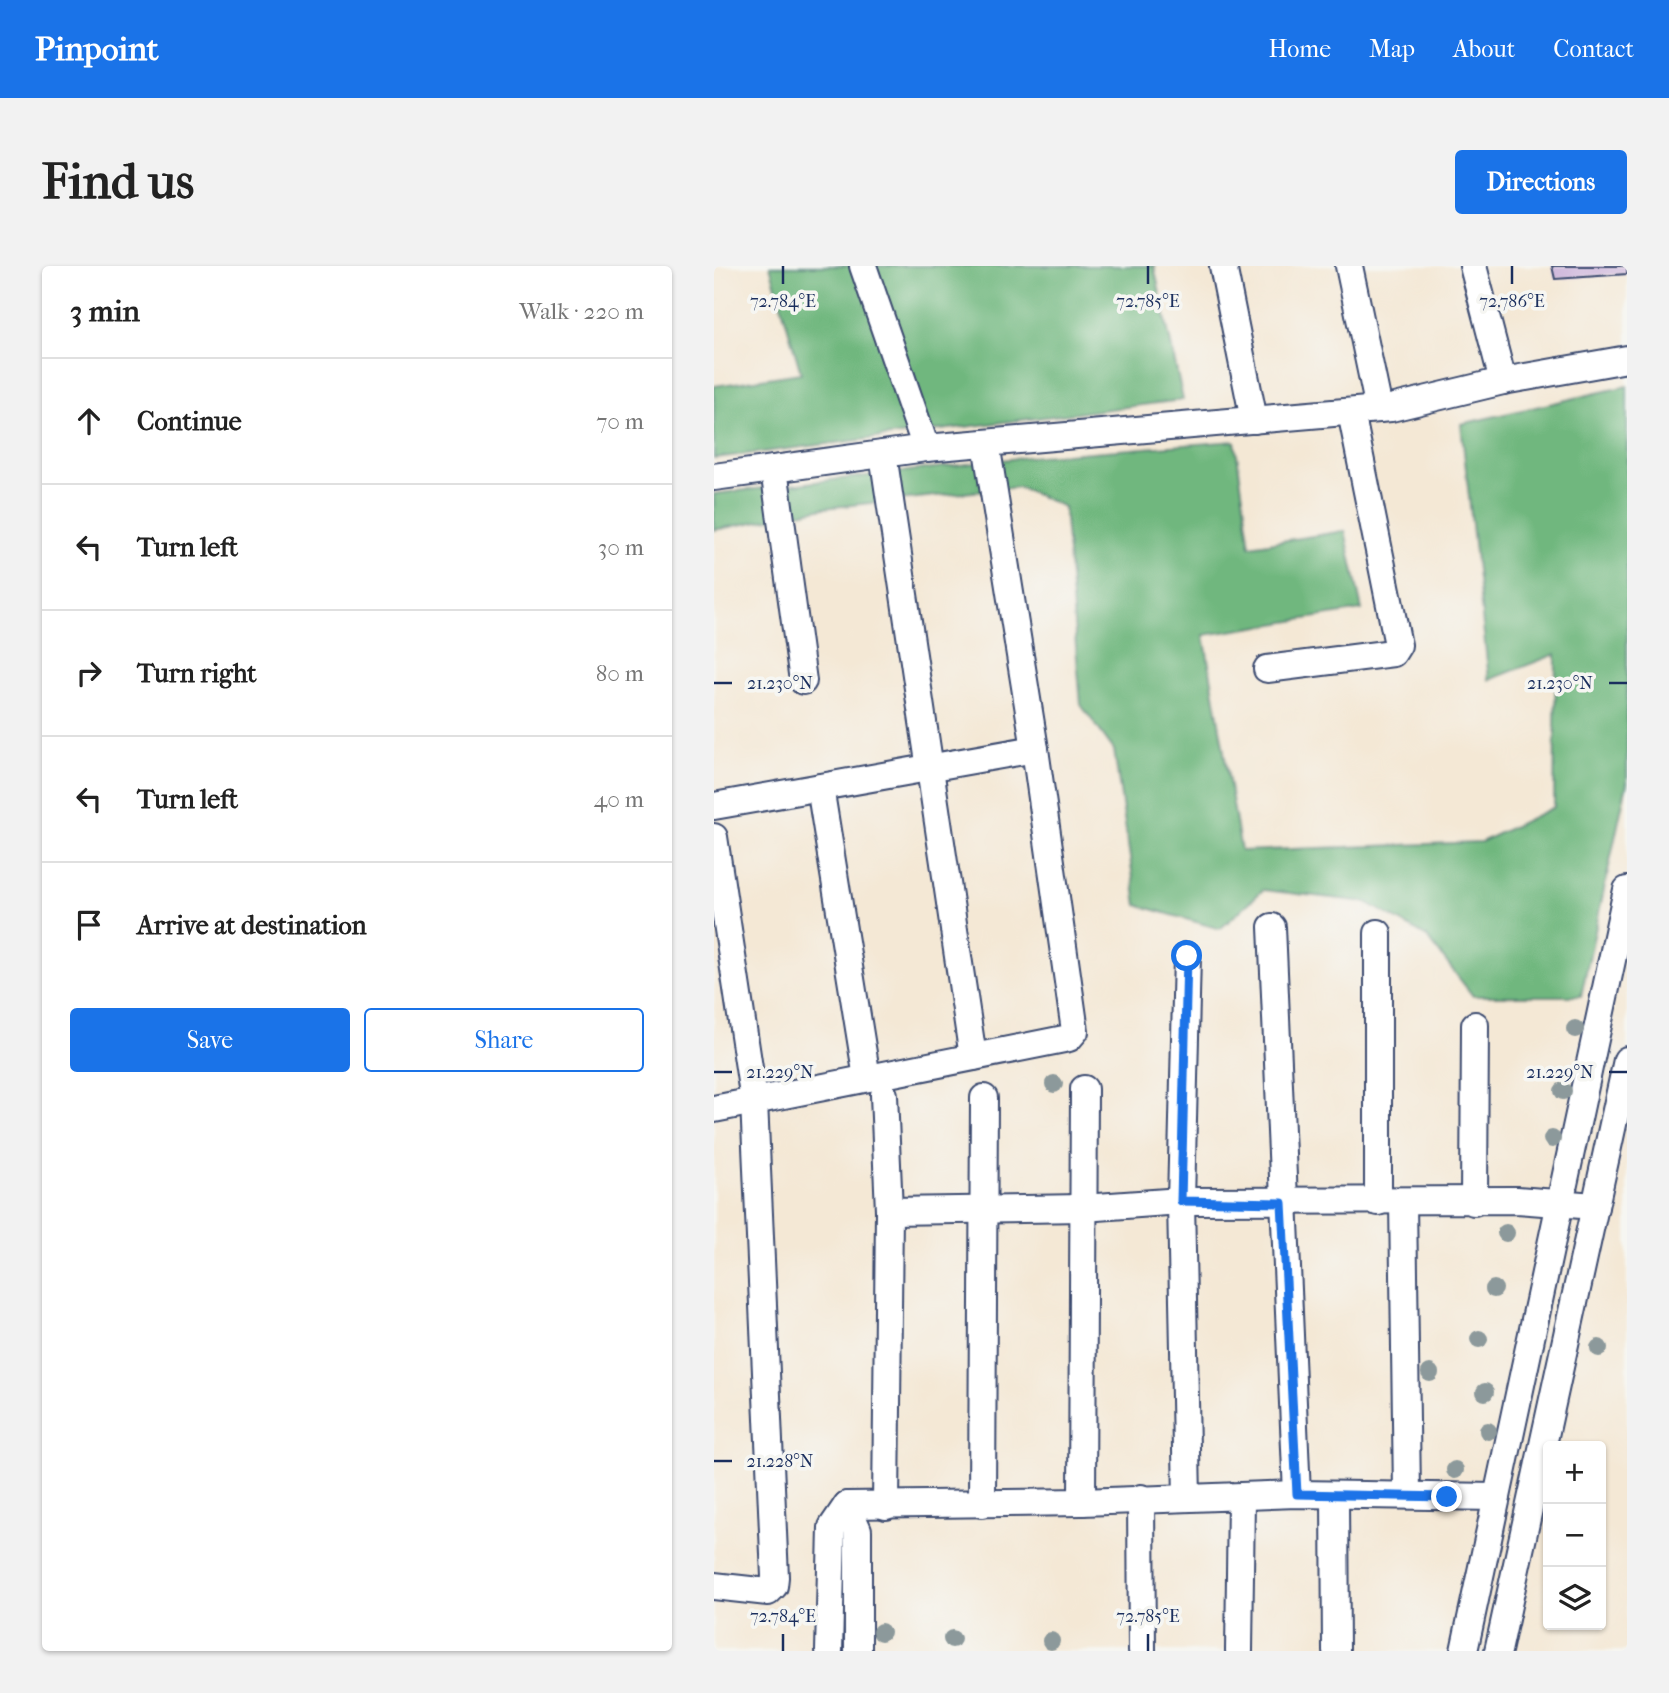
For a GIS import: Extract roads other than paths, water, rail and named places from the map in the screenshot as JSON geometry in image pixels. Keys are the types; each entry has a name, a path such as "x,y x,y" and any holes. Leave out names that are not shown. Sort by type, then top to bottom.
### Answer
{"street":[{"path":"863,266 926,448"},
{"path":"1223,266 1254,420"},
{"path":"1349,266 1379,409"},
{"path":"1474,266 1503,382"},
{"path":"714,477 926,448 1379,409 1627,359"},
{"path":"1268,669 1393,653 1398,645 1351,412"},
{"path":"714,1109 754,1101 876,1087 973,1057 1069,1038 1075,1031 1035,749 986,443"},
{"path":"883,454 973,1057"},
{"path":"774,468 803,681"},
{"path":"714,806 1035,749"},
{"path":"820,787 876,1087 889,1211 886,1506"},
{"path":"714,836 754,1101 774,1586 768,1592 714,1586"},
{"path":"1464,1651 1558,1202 1627,890"},
{"path":"1272,927 1282,1203 1297,1494"},
{"path":"1378,933 1407,1494"},
{"path":"1186,1497 1181,1201 1187,956"},
{"path":"1474,1202 1475,1025"},
{"path":"1498,1651 1627,1060"},
{"path":"1082,1502 1084,1089"},
{"path":"982,1504 984,1098"},
{"path":"889,1211 1083,1208 1181,1201 1558,1202 1595,1206"},
{"path":"846,1505 1082,1502 1297,1494 1497,1497"},
{"path":"1335,1496 1336,1651"},
{"path":"1240,1651 1241,1497"},
{"path":"1141,1498 1142,1651"},
{"path":"829,1651 832,1527 846,1505"},
{"path":"846,1505 858,1530 858,1651"}]}
